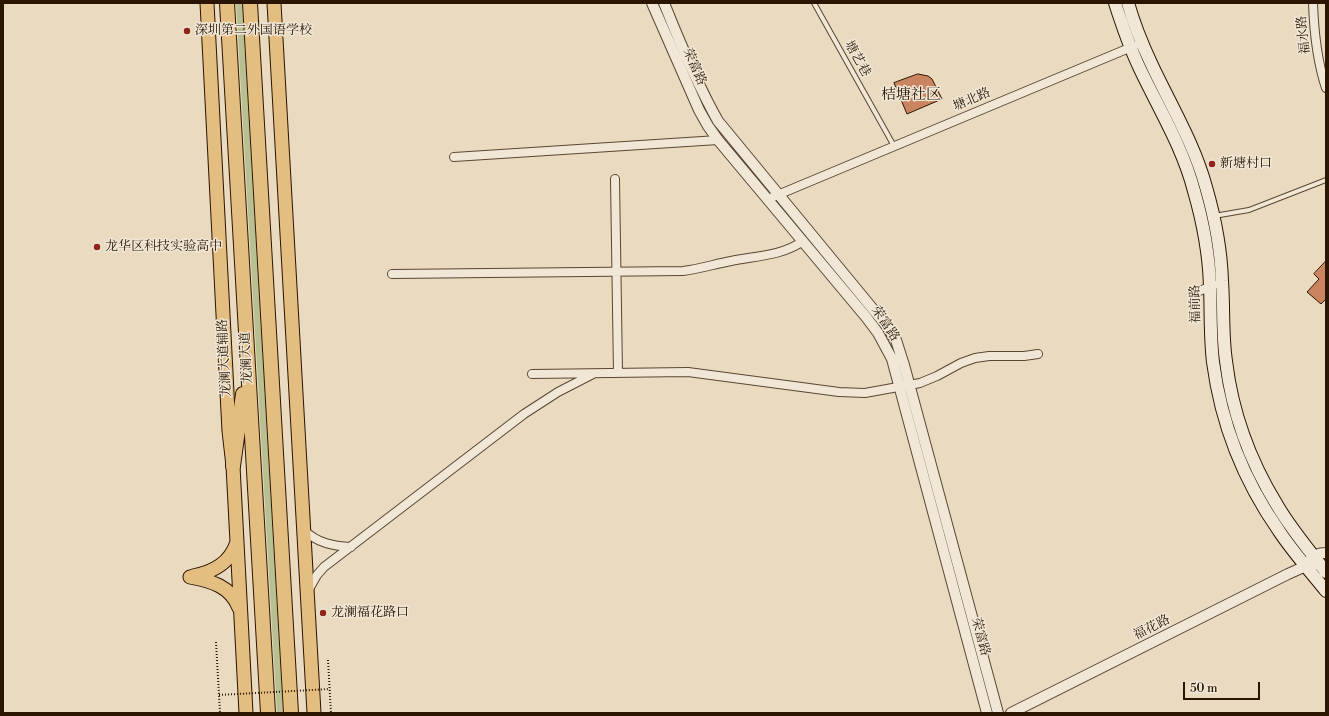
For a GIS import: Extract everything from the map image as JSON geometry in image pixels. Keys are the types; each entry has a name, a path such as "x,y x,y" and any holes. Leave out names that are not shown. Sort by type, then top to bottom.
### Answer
{"highway":[{"name":"龙澜大道","path":"227,3 268,713"},
{"name":"龙澜大道","path":"250,3 291,713"},
{"path":"233,466 248,364"}],"main road":[{"name":"龙澜大道辅路","path":"207,3 229,431 233,466 246,713"},
{"path":"274,3 314,713"},
{"name":"福前路","path":"1115,3 1195,154 1206,186 1214,216 1220,251 1226,361 1234,404 1240,425 1256,467 1266,486 1289,524 1322,565"},
{"name":"福前路","path":"1128,3 1136,45 1194,189 1208,252 1211,340 1217,385 1228,429 1242,465 1255,492 1279,531 1326,591"},
{"path":"237,540 230,555 223,563 206,574 190,577 207,580 231,593 240,610"}],"street":[{"name":"荣富路","path":"652,3 699,110 708,126 718,140 854,302 878,333 892,359 905,386 998,713"},
{"name":"荣富路","path":"664,3 679,40 718,121 886,325 896,340 902,356 905,386 987,713"},
{"name":"福水路","path":"1314,3 1314,31 1326,88"},
{"name":"塘北路","path":"768,199 1136,45"},
{"path":"454,157 718,140"},
{"path":"615,179 618,373"},
{"path":"392,274 695,269 776,253 798,245 803,241"},
{"path":"1197,292 1222,281"},
{"path":"532,374 688,372 852,393 865,393 905,386 927,380 961,363 975,358 1038,354"},
{"path":"307,593 317,575 324,567 524,414 558,392 596,373"},
{"path":"303,530 310,536 320,541 351,547"},
{"path":"1306,566 1322,565 1319,553 1326,553"},
{"name":"福花路","path":"1011,713 1306,566"}],"lane":[{"name":"塘艺巷","path":"814,3 894,146"},
{"path":"1214,216 1249,210 1326,180"}],"path":[{"path":"216,642 220,713"},
{"path":"328,660 331,713"},
{"path":"219,695 330,690"}],"green space":[{"path":"236,3 242,3 283,713 277,713"}],"building":[{"path":"918,74 928,76 932,79 942,99 907,114 894,83"},
{"path":"1326,261 1326,299 1321,304 1307,292 1319,279 1314,274"}],"place":[{"name":"深圳第二外国语学校","path":"187,31"},
{"name":"新塘村口","path":"1212,164"},
{"name":"龙华区科技实验高中","path":"97,247"},
{"name":"龙澜福花路口","path":"323,613"}],"district":[{"name":"桔塘社区","path":"911,95"}]}
